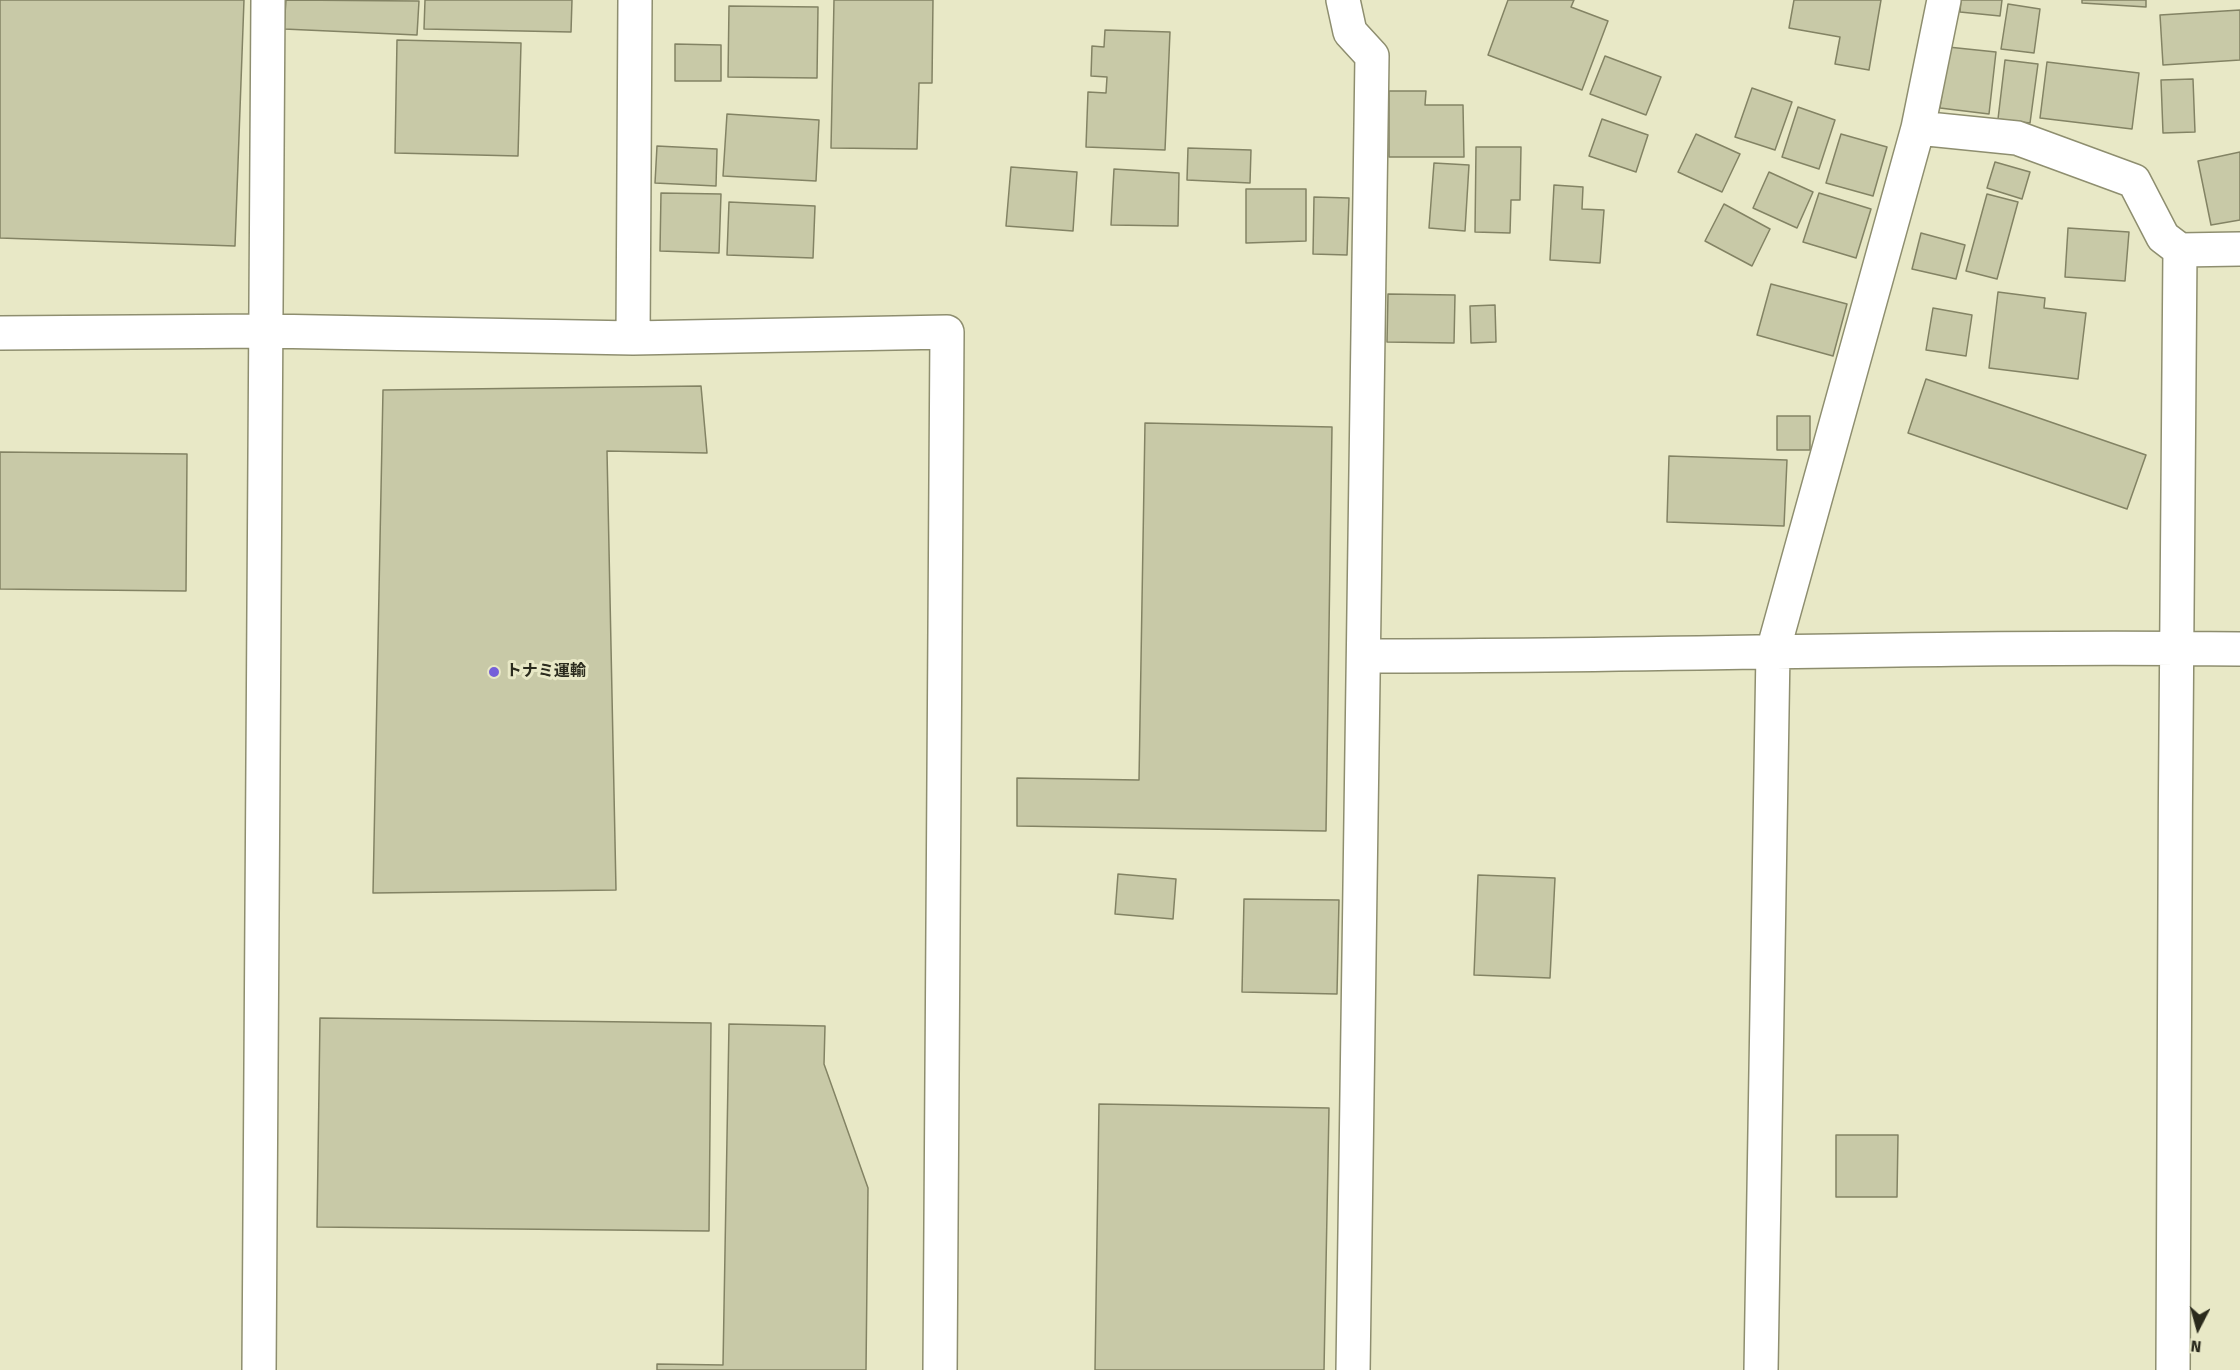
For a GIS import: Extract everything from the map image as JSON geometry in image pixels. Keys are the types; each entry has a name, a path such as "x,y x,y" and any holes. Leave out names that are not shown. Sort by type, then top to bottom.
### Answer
{"street":[{"path":"259,1370 268,0"},
{"path":"633,338 635,0"},
{"path":"1343,0 1350,32 1372,56 1353,1370"},
{"path":"1761,1370 1773,651 1918,128 1944,0"},
{"path":"1918,128 2017,138 2134,181 2163,237 2180,250 2240,249"},
{"path":"2173,1370 2176,846 2174,648 2180,250"},
{"path":"0,333 267,331 633,338 947,332 940,1370"},
{"path":"1364,656 1566,657 1773,651 2240,649"}],"building":[{"path":"0,0 244,0 235,246 0,238"},
{"path":"286,0 419,1 417,35 284,29"},
{"path":"425,0 572,0 571,32 424,29"},
{"path":"834,0 933,0 932,83 919,83 917,149 831,148"},
{"path":"1508,0 1574,0 1571,7 1608,21 1582,90 1488,55"},
{"path":"1794,0 1881,0 1869,70 1835,64 1840,37 1789,28"},
{"path":"1961,0 2002,0 2000,16 1960,12"},
{"path":"2082,0 2146,0 2146,7 2082,3"},
{"path":"2008,4 2040,9 2034,53 2001,49"},
{"path":"729,6 818,7 817,78 728,77"},
{"path":"2240,10 2240,60 2163,65 2160,15"},
{"path":"1105,30 1170,32 1165,150 1086,147 1088,92 1106,93 1107,77 1091,76 1092,46 1104,47"},
{"path":"397,40 521,43 518,156 395,153"},
{"path":"675,44 721,45 721,81 675,81"},
{"path":"1948,47 1996,52 1989,114 1940,108"},
{"path":"1605,56 1661,77 1646,115 1590,94"},
{"path":"2005,60 2038,64 2030,123 1998,119"},
{"path":"2047,62 2139,73 2132,129 2040,118"},
{"path":"2193,79 2195,132 2163,133 2161,80"},
{"path":"1752,88 1792,102 1775,150 1735,137"},
{"path":"1389,91 1426,91 1425,105 1463,105 1464,157 1389,157"},
{"path":"1798,107 1835,120 1819,169 1782,157"},
{"path":"727,114 819,120 816,181 723,176"},
{"path":"1602,119 1648,135 1636,172 1589,156"},
{"path":"1696,134 1740,154 1722,192 1678,172"},
{"path":"1841,134 1887,147 1873,196 1826,183"},
{"path":"657,146 717,149 716,186 655,183"},
{"path":"1476,147 1521,147 1520,200 1511,200 1510,233 1475,232"},
{"path":"1188,148 1251,150 1250,183 1187,180"},
{"path":"2240,152 2240,220 2211,225 2198,161"},
{"path":"1995,162 2030,172 2022,199 1987,188"},
{"path":"1434,163 1469,165 1465,231 1429,228"},
{"path":"1011,167 1077,172 1073,231 1006,226"},
{"path":"1114,169 1179,173 1178,226 1111,225"},
{"path":"1769,172 1813,192 1797,228 1753,208"},
{"path":"1554,185 1583,187 1582,209 1604,210 1600,263 1550,260"},
{"path":"1246,189 1306,189 1306,241 1246,243"},
{"path":"661,193 721,194 719,253 660,251"},
{"path":"1819,193 1871,209 1856,258 1803,242"},
{"path":"1987,194 2018,202 1997,279 1966,271"},
{"path":"1314,197 1349,198 1347,255 1313,254"},
{"path":"729,202 815,206 813,258 727,255"},
{"path":"1724,204 1770,229 1752,266 1705,241"},
{"path":"2068,228 2129,232 2125,281 2065,277"},
{"path":"1921,233 1965,245 1956,279 1912,269"},
{"path":"1771,284 1847,304 1833,356 1757,335"},
{"path":"1998,292 2045,298 2044,308 2086,313 2078,379 1989,368"},
{"path":"1388,294 1455,295 1454,343 1387,342"},
{"path":"1495,305 1496,342 1471,343 1470,306"},
{"path":"1933,308 1972,315 1966,356 1926,350"},
{"path":"1926,379 2146,455 2127,509 1908,433"},
{"name":"トナミ運輸","path":"701,386 707,453 607,451 616,890 373,893 383,390"},
{"path":"1777,416 1810,416 1810,450 1777,450"},
{"path":"1145,423 1332,427 1326,831 1017,826 1017,778 1139,780"},
{"path":"0,452 187,454 186,591 0,589"},
{"path":"1669,456 1787,460 1784,526 1667,522"},
{"path":"1118,874 1176,879 1173,919 1115,914"},
{"path":"1478,875 1555,878 1550,978 1474,975"},
{"path":"1244,899 1339,900 1337,994 1242,992"},
{"path":"320,1018 711,1023 709,1231 317,1227"},
{"path":"729,1024 825,1026 824,1064 868,1188 866,1370 657,1370 657,1364 723,1365"},
{"path":"1099,1104 1329,1108 1324,1370 1095,1370"},
{"path":"1836,1135 1898,1135 1897,1197 1836,1197"}],"place":[{"name":"トナミ運輸","path":"494,672"}]}
